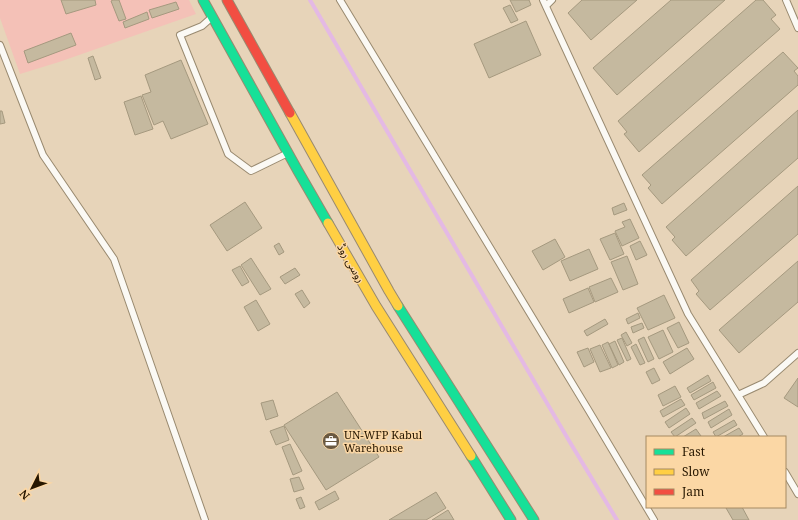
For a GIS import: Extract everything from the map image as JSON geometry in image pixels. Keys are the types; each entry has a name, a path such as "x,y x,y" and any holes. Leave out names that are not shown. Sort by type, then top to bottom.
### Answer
{"main road":[{"name":"روسی روڈ","path":"203,0 534,520"},
{"name":"روسی روڈ","path":"227,0 297,149 376,306 511,520"}],"lane":[{"path":"340,0 646,507"},
{"path":"543,0 688,314 763,436"},
{"path":"546,6 552,0"},
{"path":"786,0 798,28"},
{"path":"213,17 202,26 180,35 228,154 251,171 297,149"},
{"path":"0,45 43,155 114,260 205,520"},
{"path":"738,395 764,383 798,353"},
{"path":"786,474 798,494"},
{"path":"647,508 654,520"}],"shaded area":[{"path":"0,0 189,0 196,14 59,62 20,74 0,18"}],"building":[{"path":"61,0 95,0 96,5 66,14"},
{"path":"119,0 126,19 119,21 111,1"},
{"path":"510,0 529,0 531,5 516,12"},
{"path":"582,0 637,0 591,40 568,13"},
{"path":"671,0 725,0 617,95 593,68"},
{"path":"756,0 763,0 776,15 771,19 780,29 639,152 624,134 627,132 618,121"},
{"path":"176,2 179,9 152,18 149,10"},
{"path":"510,5 518,20 511,23 503,8"},
{"path":"147,12 149,19 125,28 123,22"},
{"path":"526,21 541,55 489,78 474,44"},
{"path":"71,33 76,45 28,63 24,51"},
{"path":"783,52 798,68 794,71 798,76 798,85 662,204 648,188 651,185 642,175"},
{"path":"93,56 101,78 95,80 88,58"},
{"path":"181,60 208,124 171,139 163,121 154,125 142,95 151,92 145,75"},
{"path":"141,96 153,129 135,135 124,102"},
{"path":"798,110 798,158 686,256 672,240 675,237 666,227"},
{"path":"0,111 2,111 5,123 0,124"},
{"path":"798,186 798,234 710,310 696,294 699,291 691,280"},
{"path":"245,202 262,228 227,251 210,225"},
{"path":"624,203 627,210 614,215 612,208"},
{"path":"630,219 639,238 622,246 615,231 625,227 622,222"},
{"path":"615,233 624,254 610,260 600,239"},
{"path":"555,239 565,257 543,270 532,251"},
{"path":"640,241 647,255 636,260 630,246"},
{"path":"279,243 284,252 279,255 274,246"},
{"path":"589,249 598,269 570,281 561,261"},
{"path":"627,256 638,284 623,290 611,262"},
{"path":"251,258 271,289 260,295 241,265"},
{"path":"798,261 798,302 739,353 719,330"},
{"path":"240,266 249,282 242,286 232,270"},
{"path":"295,268 300,275 285,284 280,277"},
{"path":"611,278 618,292 595,302 589,287"},
{"path":"588,288 594,302 569,313 563,299"},
{"path":"302,290 310,303 304,308 295,294"},
{"path":"664,295 675,318 648,330 637,308"},
{"path":"256,300 270,324 258,331 244,307"},
{"path":"638,313 640,318 628,324 626,319"},
{"path":"605,319 608,324 587,336 584,331"},
{"path":"679,322 689,343 678,348 667,328"},
{"path":"642,323 644,328 633,333 631,327"},
{"path":"663,330 673,352 659,359 648,337"},
{"path":"626,332 632,343 627,346 621,335"},
{"path":"644,337 654,359 648,362 638,340"},
{"path":"622,338 631,359 627,361 617,340"},
{"path":"615,341 624,362 619,365 609,344"},
{"path":"608,342 618,365 612,368 602,345"},
{"path":"636,344 645,363 640,365 631,347"},
{"path":"600,345 611,368 600,372 590,349"},
{"path":"588,348 594,362 584,367 577,352"},
{"path":"687,348 694,359 670,374 663,362"},
{"path":"654,368 660,380 652,384 646,372"},
{"path":"708,375 711,381 690,393 687,388"},
{"path":"798,378 798,407 784,398"},
{"path":"713,382 716,388 694,400 691,395"},
{"path":"675,386 681,397 663,406 658,395"},
{"path":"717,391 721,396 699,409 696,403"},
{"name":"UN-WFP Kabul Warehouse","path":"337,392 379,457 326,490 284,425"},
{"path":"681,399 685,405 663,417 660,411"},
{"path":"273,400 278,416 266,420 261,403"},
{"path":"725,401 728,406 704,419 702,413"},
{"path":"686,408 690,414 669,428 665,422"},
{"path":"729,409 732,415 711,428 708,422"},
{"path":"692,418 696,423 676,436 674,436 671,432"},
{"path":"734,420 737,425 718,436 715,436 713,432"},
{"path":"284,426 289,440 276,445 270,431"},
{"path":"739,428 743,434 740,436 725,436"},
{"path":"696,429 701,436 685,436"},
{"path":"290,444 302,471 293,475 282,447"},
{"path":"299,477 304,489 294,492 290,479"},
{"path":"335,491 339,499 319,510 315,502"},
{"path":"436,492 446,508 426,520 389,520"},
{"path":"301,497 305,507 300,509 296,499"},
{"path":"726,508 743,508 749,520 733,520"},
{"path":"448,510 454,520 432,520"}],"waterway":[{"path":"310,0 617,520"}],"traffic: fast":[{"path":"203,0 328,223"},
{"path":"398,306 534,520"},
{"path":"471,456 511,520"}],"traffic: slow":[{"path":"290,113 398,306"},
{"path":"328,223 376,306 471,456"}],"traffic: jam":[{"path":"227,0 290,113"}],"place":[{"name":"UN-WFP Kabul Warehouse","path":"331,441"}]}
